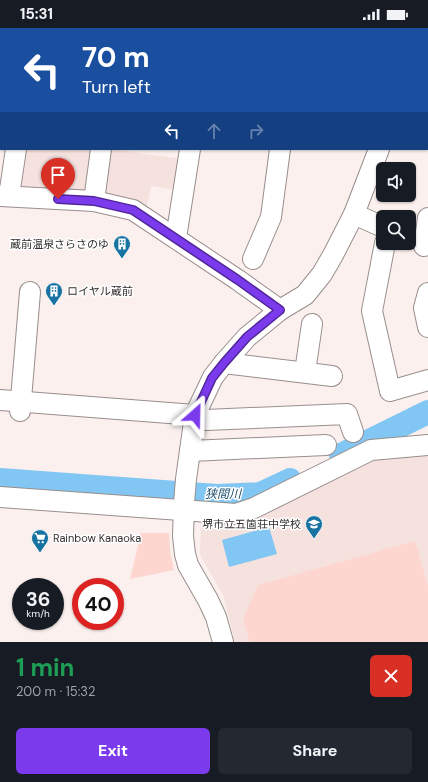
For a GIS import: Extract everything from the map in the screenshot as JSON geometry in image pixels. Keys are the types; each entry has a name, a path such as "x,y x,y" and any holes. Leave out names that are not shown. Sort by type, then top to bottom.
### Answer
{"street":[{"path":"16,150 5,196 94,201 133,210 280,310"},
{"path":"94,201 101,150"},
{"path":"176,238 190,150"},
{"path":"253,259 271,217 280,150"},
{"path":"223,642 211,605 188,565 185,554 183,536 186,479 195,415 212,378 247,337 280,310 305,295 322,274 354,214 379,150"},
{"path":"354,214 376,224"},
{"path":"420,244 428,218"},
{"path":"384,250 372,311 390,391 428,380"},
{"path":"21,407 30,292"},
{"path":"428,293 424,308 428,327"},
{"path":"305,372 312,324"},
{"path":"224,363 332,376"},
{"path":"0,400 21,407 195,415 206,420 348,414 353,432"},
{"path":"190,451 326,445"},
{"path":"0,498 184,507 236,514 254,508 371,450 428,445"}],"shaded area":[{"path":"22,150 95,150 90,188 82,195 20,192"},
{"path":"111,150 182,159 178,190 151,186 146,212 114,200 105,192"},
{"name":"堺市立五箇荘中学校","path":"428,453 428,642 235,642 223,595 200,555 201,520 366,458"},
{"path":"141,533 169,533 170,551 174,570 130,579"},
{"path":"415,541 428,586 428,642 250,642 243,619 258,585"}],"water":[{"path":"269,527 277,554 229,567 222,540"}],"waterway":[{"name":"狭間川","path":"341,455 428,412"},
{"name":"狭間川","path":"0,480 217,496 260,494 290,480"}],"place":[{"name":"蔵前温泉さらさのゆ","path":"122,259"},
{"name":"ロイヤル蔵前","path":"54,306"},
{"name":"堺市立五箇荘中学校","path":"314,539"},
{"name":"Rainbow Kanaoka","path":"40,553"}],"route":[{"path":"58,199 94,201 133,210 280,310 247,337 224,363 212,378 195,415"}]}
